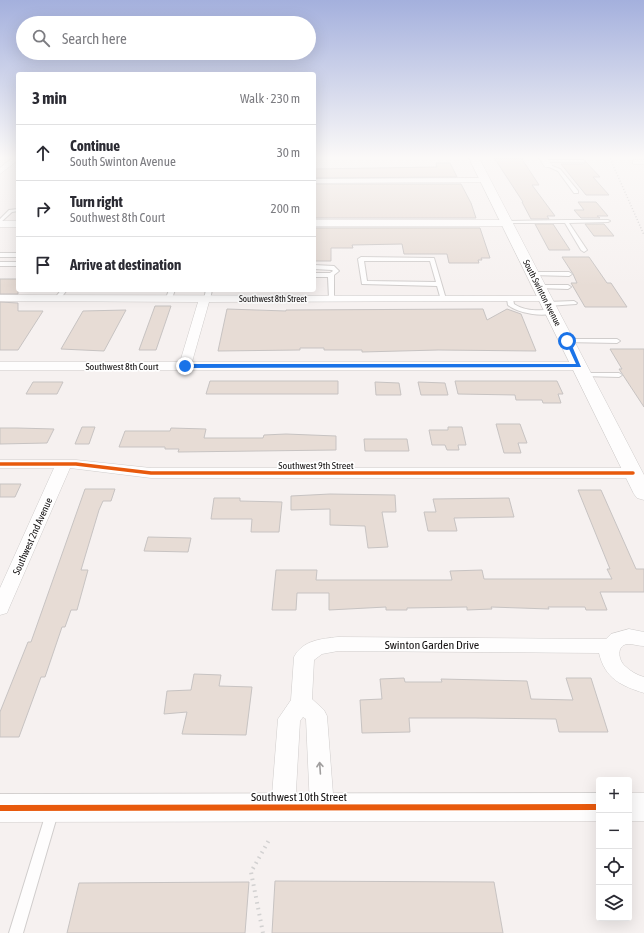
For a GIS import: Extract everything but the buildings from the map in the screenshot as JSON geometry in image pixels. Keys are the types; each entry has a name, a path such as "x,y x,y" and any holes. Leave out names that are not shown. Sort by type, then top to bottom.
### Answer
{"street":[{"name":"South Swinton Avenue","path":"496,200 644,494"},
{"path":"316,223 507,222"},
{"path":"0,223 16,224"},
{"name":"Southwest 8th Street","path":"0,298 61,294 170,294 332,299 510,299 544,295"},
{"path":"185,366 207,296"},
{"name":"Southwest 8th Court","path":"0,366 185,366 582,370"},
{"name":"Southwest 9th Street","path":"0,464 64,464 151,473 634,473"},
{"name":"Southwest 2nd Avenue","path":"0,608 4,590 64,464"},
{"name":"Swinton Garden Drive","path":"301,702 304,657 317,647 338,644 610,646 617,640 626,637 644,639"},
{"path":"610,646 608,654 611,664 618,673 630,680 644,685"},
{"path":"283,808 289,719 301,702 316,716 322,807"},
{"name":"Southwest 10th Street","path":"0,808 596,807"},
{"path":"632,807 644,807"}],"lane":[{"path":"0,223 11,211 16,210"},
{"path":"566,221 584,250"},
{"path":"507,222 608,221"},
{"path":"0,255 16,255"},
{"path":"438,284 364,283 361,259 432,259 443,299"},
{"path":"0,264 16,264"},
{"path":"316,267 334,268 336,271 331,275 316,275"},
{"path":"544,295 569,274"},
{"path":"331,275 332,299"},
{"path":"544,295 568,287"},
{"path":"544,295 574,303"},
{"path":"567,341 617,341"},
{"path":"582,370 619,375"},
{"path":"16,933 54,808"}],"path":[{"path":"263,933 251,872 269,840"}],"railway":[{"path":"628,200 644,235"}],"cycle path":[{"path":"0,464 76,464 151,473 633,473"},
{"path":"0,808 596,807"}],"route":[{"path":"185,366 579,366 567,341"}]}
